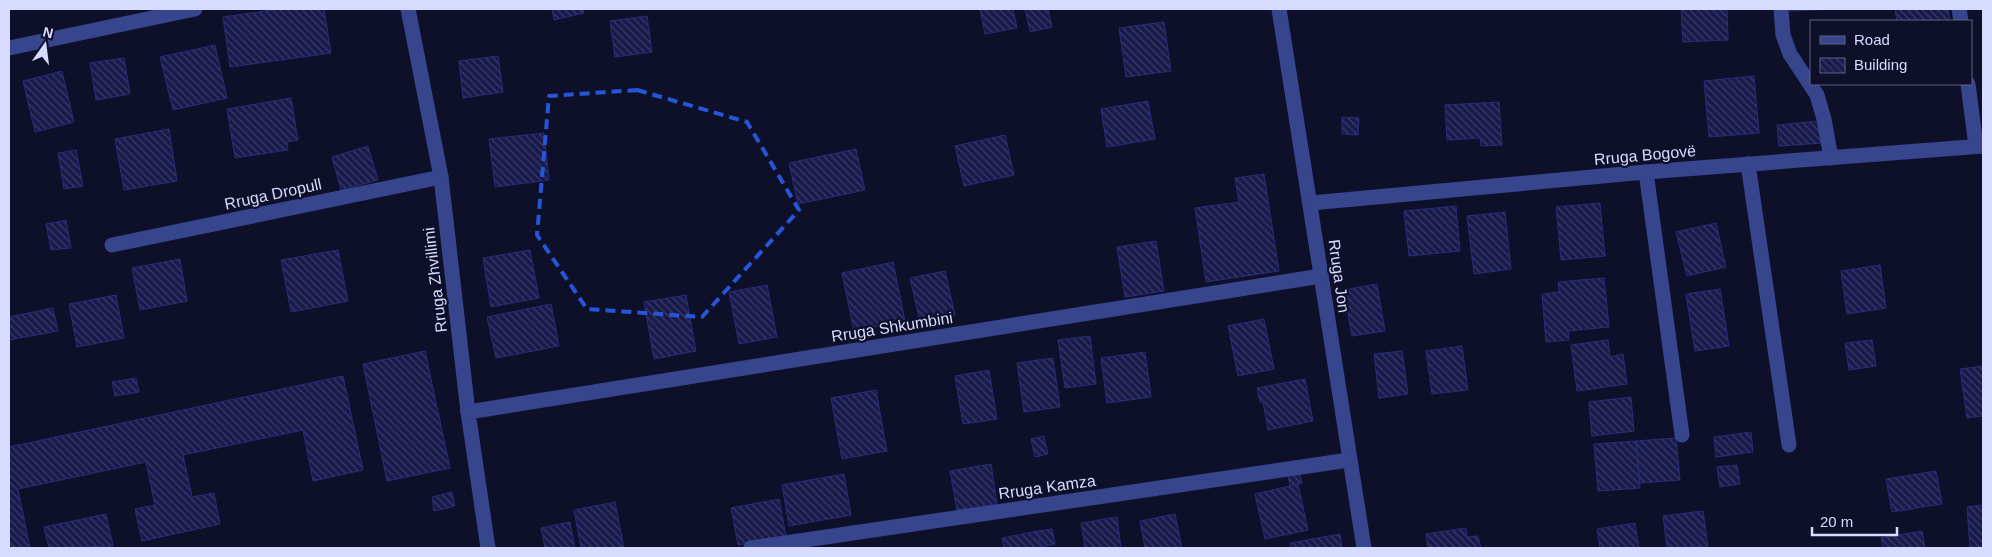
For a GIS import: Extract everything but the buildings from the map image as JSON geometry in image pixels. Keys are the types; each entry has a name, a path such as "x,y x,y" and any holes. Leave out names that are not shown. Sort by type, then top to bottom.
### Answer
{"street":[{"path":"9,48 195,9"},
{"name":"Rruga Zhvillimi","path":"408,9 441,178 468,412 488,548"},
{"name":"Rruga Jon","path":"1279,9 1364,548"},
{"path":"1781,9 1782,35 1790,54 1810,84"},
{"path":"1810,85 1817,95 1832,158"},
{"path":"1968,85 1979,146"},
{"name":"Rruga Bogovë","path":"1310,203 1646,172 1979,146"},
{"path":"1748,164 1788,445"},
{"path":"1646,172 1682,435"},
{"name":"Rruga Dropull","path":"112,245 441,178"},
{"name":"Rruga Shkumbini","path":"468,412 1321,276"},
{"name":"Rruga Kamza","path":"751,548 1349,460"}],"highlighted area":[{"path":"637,90 747,122 799,210 702,317 587,309 537,235 549,96"}]}
